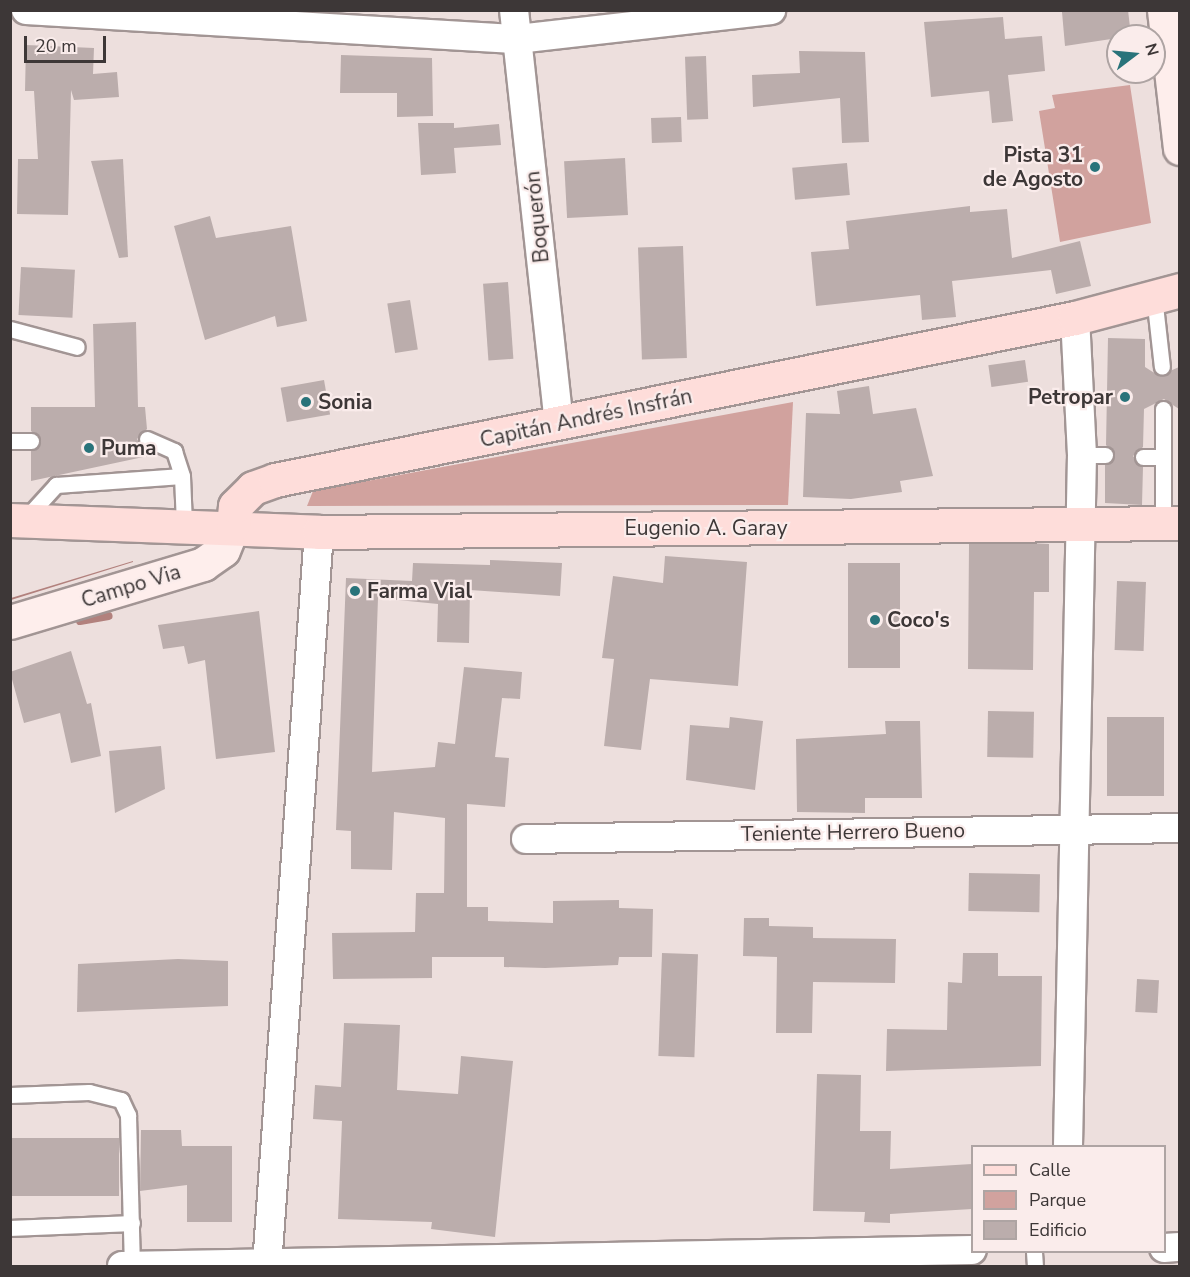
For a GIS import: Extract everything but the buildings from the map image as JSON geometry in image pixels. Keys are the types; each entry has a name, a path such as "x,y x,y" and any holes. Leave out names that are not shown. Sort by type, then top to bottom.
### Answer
{"main road":[{"name":"Capitán Andrés Insfrán","path":"232,525 235,506 253,488 274,480 1075,318 1167,293"},
{"path":"17,520 232,525"},
{"name":"Eugenio A. Garay","path":"232,525 319,532 1171,524"}],"street":[{"path":"26,10 518,39 771,10"},
{"name":"Boquerón","path":"514,10 559,423"},
{"path":"1164,10 1179,147"},
{"path":"1068,1145 1080,525 1094,455 1075,318"},
{"name":"Campo Via","path":"10,622 203,564 223,550 232,525"},
{"path":"267,1264 319,532"},
{"name":"Teniente Herrero Bueno","path":"526,839 1179,828"},
{"path":"122,1266 660,1261 971,1250"}],"lane":[{"path":"1162,367 1167,293"},
{"path":"10,329 77,347"},
{"path":"1163,409 1162,457 1171,524"},
{"path":"147,439 174,452 182,476 184,524"},
{"path":"10,441 31,441"},
{"path":"1143,456 1162,457"},
{"path":"17,520 56,485 182,476"},
{"path":"10,1095 89,1092 121,1100 128,1115 132,1266"},
{"path":"10,1228 132,1223"}],"green space":[{"name":"Pista 31 de Agosto","path":"1130,85 1151,223 1060,242 1039,111 1055,108 1052,95"},
{"path":"793,402 788,505 307,506 313,491"}],"shaded area":[{"path":"133,562 11,600 11,598"}],"waterway":[{"path":"80,621 109,616"}],"place":[{"name":"Pista 31 de Agosto","path":"1095,167"},
{"name":"Petropar","path":"1125,397"},
{"name":"Sonia","path":"306,402"},
{"name":"Puma","path":"89,448"},
{"name":"Farma Vial","path":"355,591"},
{"name":"Coco's","path":"875,620"}]}
